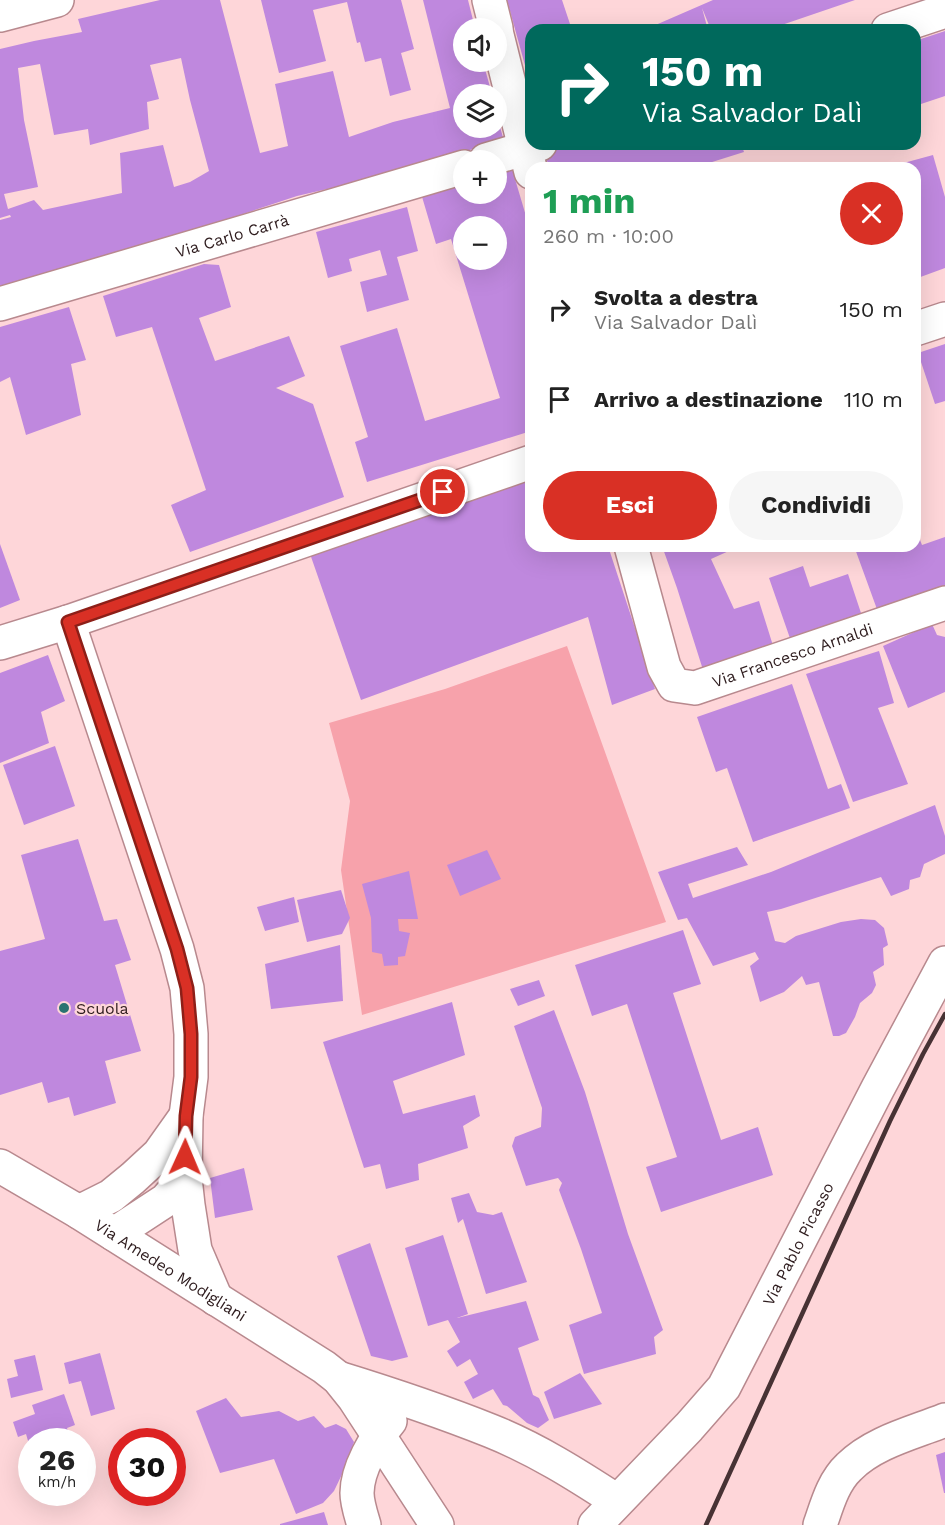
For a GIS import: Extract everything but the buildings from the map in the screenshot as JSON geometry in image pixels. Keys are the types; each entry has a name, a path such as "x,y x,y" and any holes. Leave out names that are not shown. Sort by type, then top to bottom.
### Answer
{"street":[{"path":"0,15 57,0"},
{"path":"489,0 493,18"},
{"path":"906,24 945,11"},
{"path":"507,68 525,131"},
{"path":"507,158 532,155"},
{"name":"Via Carlo Carrà","path":"0,304 453,170"},
{"path":"921,327 945,319"},
{"path":"0,643 68,622 525,464"},
{"name":"Via Francesco Arnaldi","path":"633,552 664,667 674,685 684,687 695,688 945,603"},
{"path":"68,622 177,949 187,988 191,1034 191,1077 186,1116 185,1178 195,1250 216,1299"},
{"name":"Via Pablo Picasso","path":"595,1525 724,1388 945,963"},
{"path":"80,1212 111,1196 133,1178 159,1154 186,1116"},
{"name":"Via Amedeo Modigliani","path":"0,1166 80,1212 338,1378 354,1398 437,1525"},
{"path":"114,1234 166,1200 185,1178"},
{"name":"Via Amedeo Modigliani","path":"338,1378 410,1401 493,1432 532,1450 617,1501"},
{"path":"364,1525 357,1494 359,1478 378,1434 410,1401"},
{"path":"820,1525 831,1493 848,1468 879,1446 945,1420"},
{"name":"Via Pablo Picasso","path":"585,1525 597,1513 617,1501"}],"shaded area":[{"path":"567,646 666,922 362,1015 341,870 350,801 329,723 445,689"}],"railway":[{"path":"706,1525 890,1121 945,1014"}],"place":[{"name":"Scuola","path":"64,1008"}],"route":[{"path":"185,1157 186,1116 191,1077 191,1034 187,988 177,949 68,622 443,492"}]}
